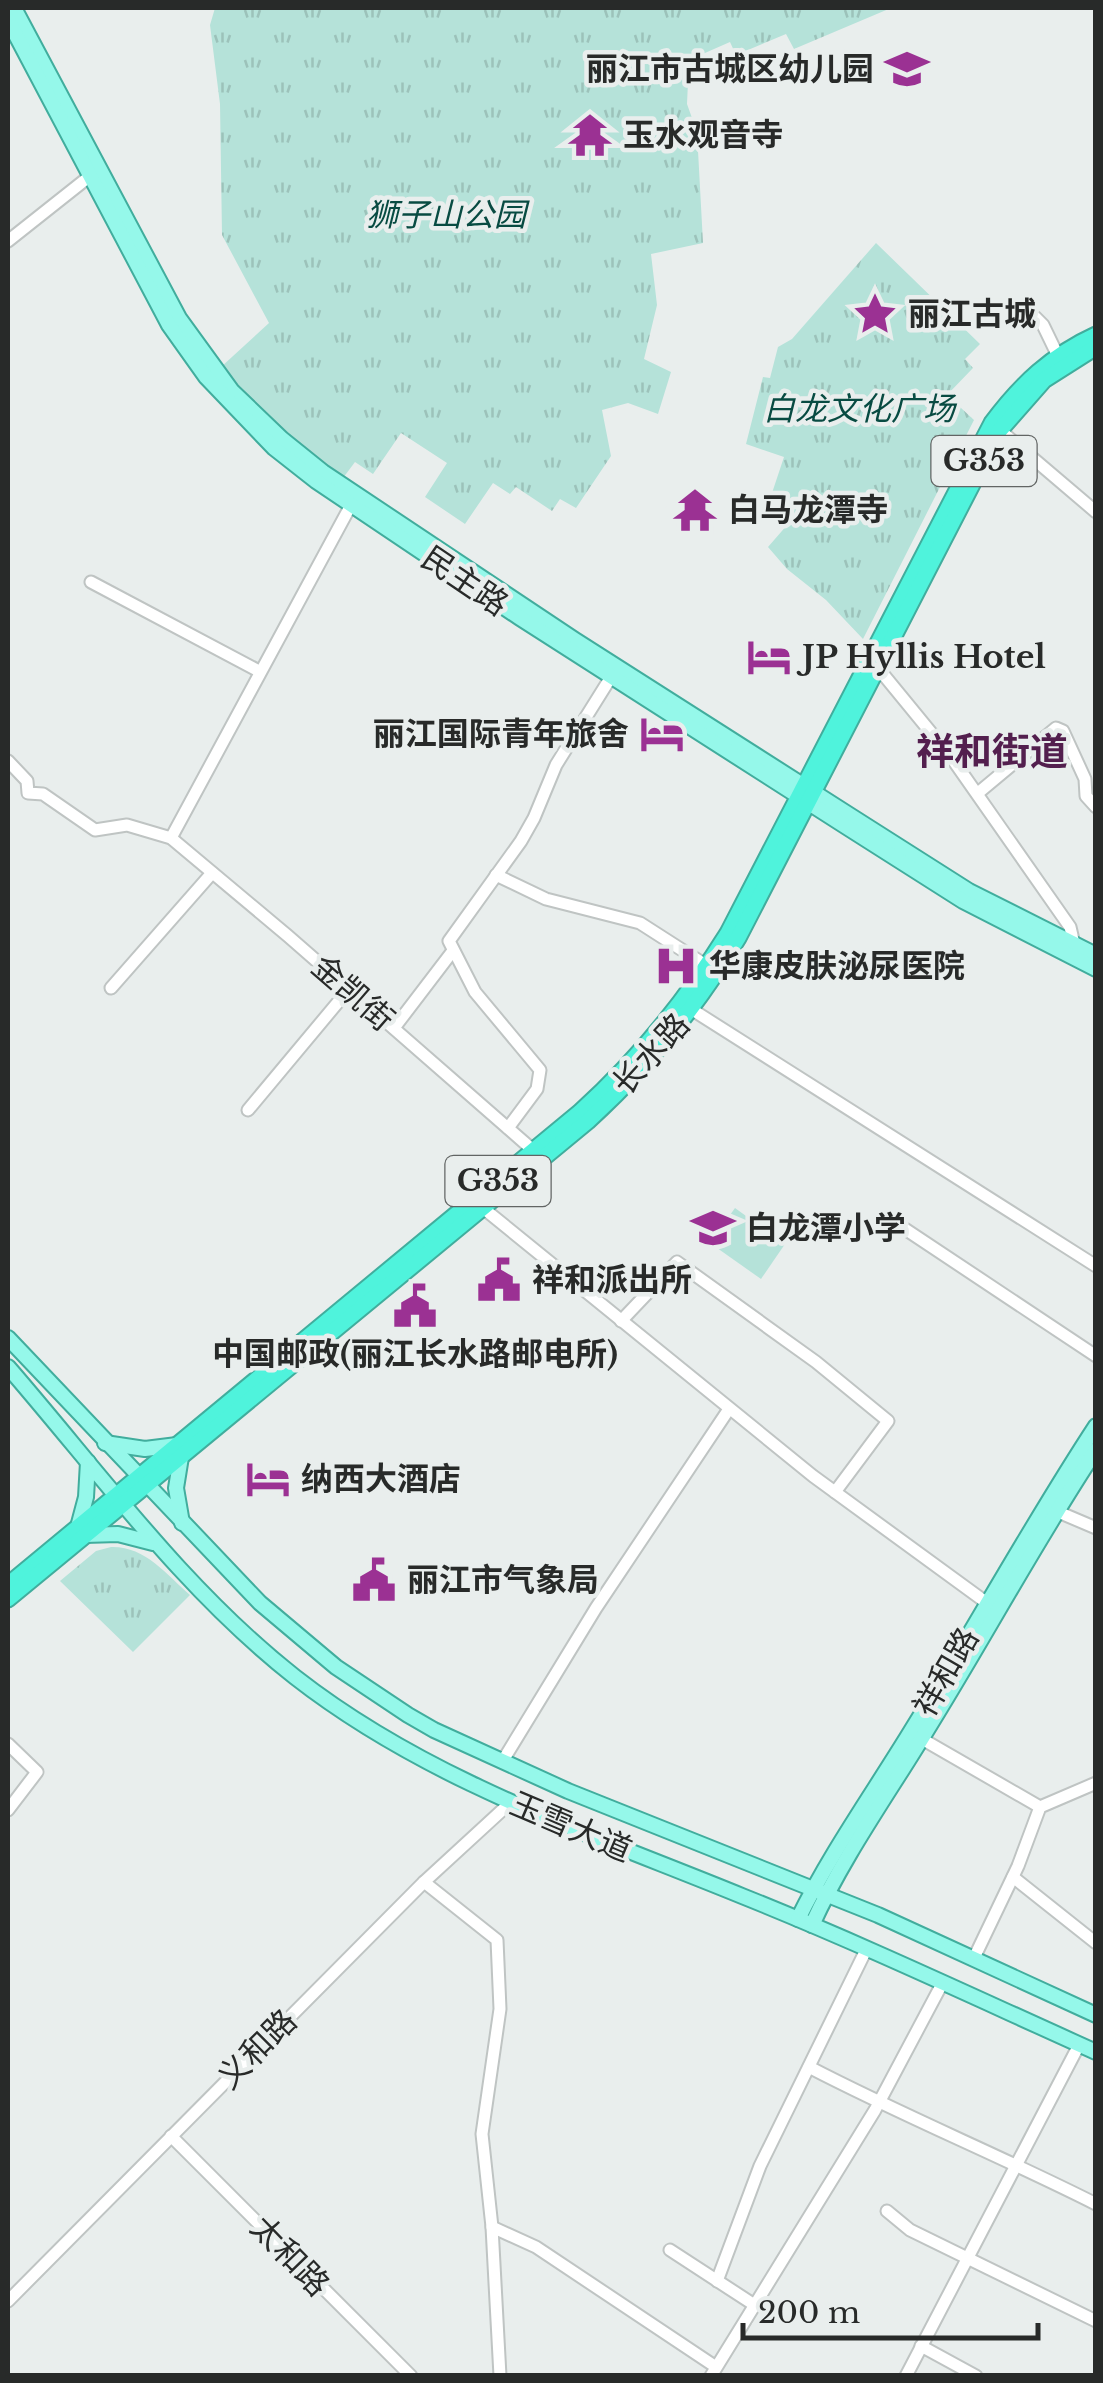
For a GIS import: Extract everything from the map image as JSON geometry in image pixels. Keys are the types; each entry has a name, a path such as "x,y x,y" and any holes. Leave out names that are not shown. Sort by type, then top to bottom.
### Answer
{"highway":[{"name":"长水路","path":"179,1451 483,1208 612,1098 658,1051 738,938 919,560 1014,395 1058,356 1096,335"},
{"name":"长水路","path":"8,1587 142,1482 534,1151 627,1068 670,1019 708,966 878,668 996,427 1041,383 1096,347"}],"main road":[{"name":"民主路","path":"14,8 172,306 215,370 258,418 322,472 963,901 1096,969"},
{"name":"民主路","path":"8,20 154,300 206,377 274,448 351,505 611,677 969,891 1096,955"},
{"name":"玉雪大道","path":"8,1338 260,1604 336,1667 434,1730 598,1804 820,1891 1096,2015"},
{"name":"玉雪大道","path":"8,1367 158,1545 238,1627 316,1693 418,1759 511,1802 867,1948 1096,2052"},
{"name":"祥和路","path":"805,1922 987,1603 1096,1426"},
{"path":"105,1442 179,1451 176,1488 182,1524"},
{"name":"祥和路","path":"820,1891 922,1739 1096,1450"},
{"path":"88,1462 82,1531 118,1534 158,1545"}],"street":[{"path":"8,241 90,176"},
{"path":"1035,317 1058,356"},
{"path":"996,427 1096,512"},
{"path":"8,761 27,780 28,793 43,794 96,830 128,825 170,838 351,505"},
{"path":"92,582 259,672"},
{"path":"878,668 978,794 1070,927 1074,944"},
{"path":"508,1128 537,1090 540,1070 476,992 449,941 528,830 556,765 611,677"},
{"path":"978,794 1056,728 1064,731 1086,779 1086,796 1096,807"},
{"name":"金凯街","path":"170,838 534,1151"},
{"path":"112,988 212,873"},
{"path":"496,874 546,899 640,924 708,966"},
{"path":"394,1028 452,952"},
{"path":"248,1110 349,990"},
{"path":"691,1009 1096,1266"},
{"path":"483,1208 729,1409 987,1603"},
{"path":"906,1230 1096,1356"},
{"path":"621,1321 678,1262 830,1374 888,1421 835,1492"},
{"path":"502,1762 596,1608 729,1409"},
{"path":"1056,1511 1096,1528"},
{"path":"922,1739 1040,1807"},
{"path":"8,1744 37,1772 8,1810"},
{"path":"974,1958 1013,1877 1040,1807 1096,1783"},
{"name":"义和路","path":"8,2300 424,1882 511,1802"},
{"path":"1013,1877 1096,1943"},
{"path":"424,1882 496,1940 500,2009 482,2134 492,2227 500,2376"},
{"path":"718,2281 754,2179 867,1948"},
{"path":"492,2227 536,2247 714,2371 879,2103 943,1982"},
{"path":"906,2376 1079,2044"},
{"path":"809,2066 879,2103 1096,2204"},
{"name":"太和路","path":"172,2136 411,2376"},
{"path":"887,2212 910,2230 1096,2321"},
{"path":"670,2250 756,2306"},
{"path":"920,2346 976,2376"}],"green space":[{"name":"狮子山公园","path":"215,8 891,8 794,49 786,34 736,55 730,42 689,60 687,104 697,132 703,243 651,254 657,305 644,359 671,372 658,414 628,403 602,410 611,456 576,508 560,499 552,511 516,487 510,494 493,483 465,524 425,497 447,463 401,433 373,474 355,462 343,478 281,432 221,367 269,323 222,235 220,104 210,25"},
{"name":"白龙文化广场","path":"876,243 980,344 965,359 973,368 947,395 974,420 863,639 768,547 788,524 769,502 784,457 746,444 763,377 770,378 778,347 792,339"},
{"path":"735,1208 785,1244 761,1279 710,1243"},
{"path":"111,1547 145,1556 190,1595 133,1652 60,1581 96,1551"}],"place":[{"name":"丽江市古城区幼儿园","path":"907,69"},
{"name":"玉水观音寺","path":"590,135"},
{"name":"丽江古城","path":"875,314"},
{"name":"白马龙潭寺","path":"695,510"},
{"name":"JP Hyllis Hotel","path":"769,657"},
{"name":"丽江国际青年旅舍","path":"662,734"},
{"name":"华康皮肤泌尿医院","path":"676,966"},
{"name":"白龙潭小学","path":"713,1228"},
{"name":"祥和派出所","path":"499,1280"},
{"name":"中国邮政(丽江长水路邮电所)","path":"415,1306"},
{"name":"纳西大酒店","path":"268,1479"},
{"name":"丽江市气象局","path":"374,1580"}],"district":[{"name":"祥和街道","path":"992,752"}]}
